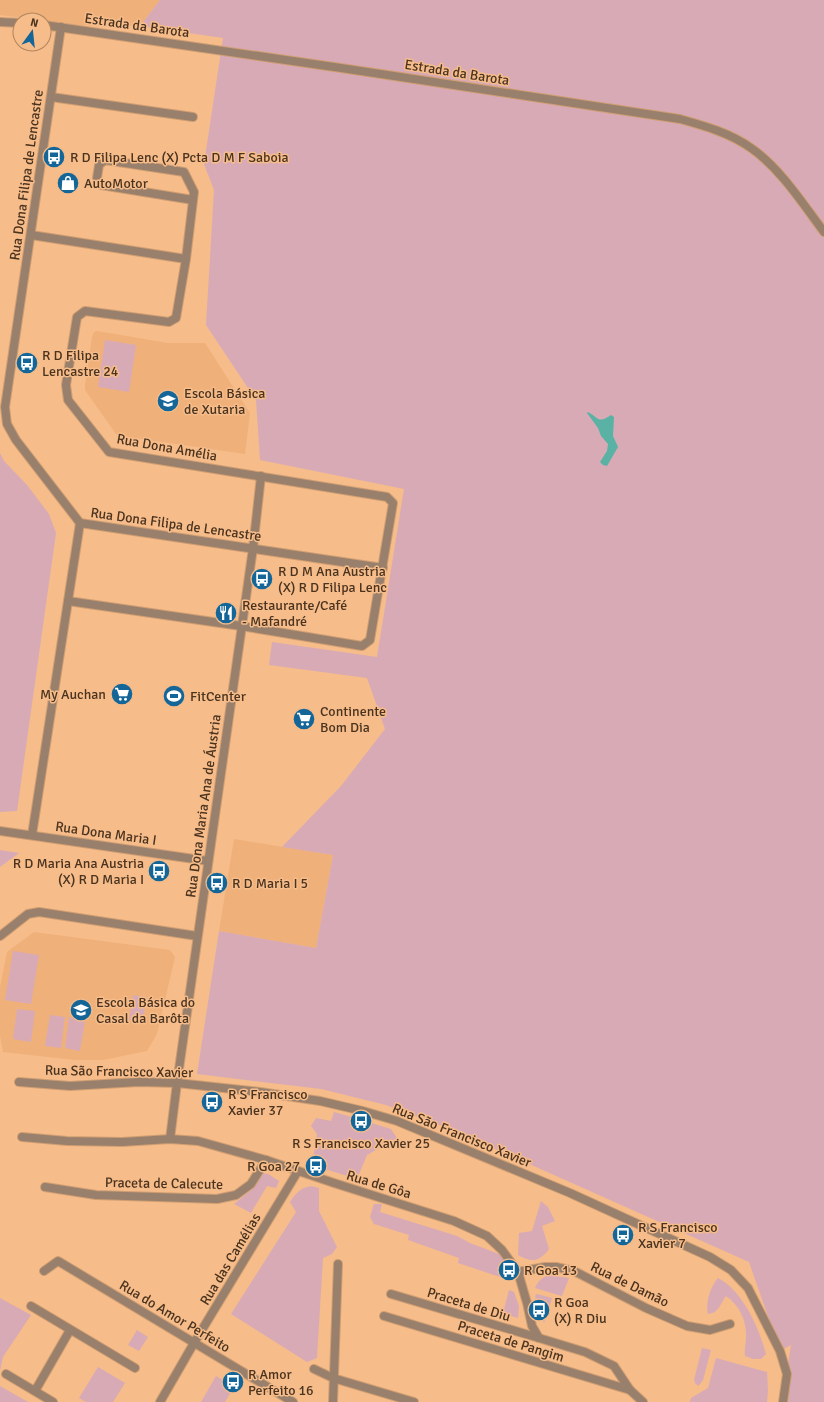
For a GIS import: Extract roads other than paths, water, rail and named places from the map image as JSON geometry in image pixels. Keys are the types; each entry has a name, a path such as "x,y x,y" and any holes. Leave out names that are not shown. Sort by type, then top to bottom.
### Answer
{"street":[{"path":"0,16 12,20"},
{"path":"0,22 12,22"},
{"name":"Estrada da Barota","path":"52,27 341,68 680,119 719,130 752,148 779,172 824,232"},
{"name":"Rua Dona Filipa de Lencastre","path":"61,28 6,396 5,407 7,424 16,440 80,523 383,568"},
{"path":"51,97 192,117"},
{"name":"Rua Dona Amélia","path":"193,200 101,185 96,178 99,165 105,160 184,172 194,192 186,259 176,318 170,322 85,310 77,317 66,385 68,400 109,452 387,497 393,503 383,568"},
{"path":"31,235 186,259"},
{"name":"Rua Dona Maria Ana de Áustria","path":"170,1139 253,548 261,476"},
{"path":"32,835 80,523"},
{"path":"68,601 241,626 362,646 370,640 383,568"},
{"name":"Rua Dona Maria I","path":"0,831 208,861"},
{"path":"0,936 28,914 39,912 198,936"},
{"name":"Rua São Francisco Xavier","path":"19,1082 70,1086 139,1082 177,1083 260,1092 320,1101 390,1119 570,1193 710,1257 731,1270 748,1288 780,1352 787,1374 783,1402"},
{"name":"Rua de Gôa","path":"22,1137 67,1141 122,1142 170,1139 198,1141 266,1160 454,1221 487,1236 502,1250 518,1272 532,1326 539,1338"},
{"name":"Praceta de Calecute","path":"45,1187 96,1195 217,1199 236,1195 250,1184 266,1160"},
{"name":"Rua das Camélias","path":"160,1402 298,1171"},
{"name":"Rua do Amor Perfeito","path":"44,1271 58,1261 293,1402"},
{"path":"333,1402 338,1264"},
{"name":"Rua de Damão","path":"518,1272 545,1267 556,1267 574,1271 646,1308 687,1326 710,1330 730,1324"},
{"name":"Praceta de Diu","path":"391,1294 539,1338"},
{"path":"31,1306 135,1368"},
{"name":"Praceta de Pangim","path":"384,1316 630,1390"},
{"path":"35,1391 70,1330"},
{"path":"539,1338 585,1352 614,1366 630,1390 640,1401"},
{"path":"314,1369 334,1378 414,1402"},
{"path":"6,1374 53,1402"}],"water":[{"path":"588,412 601,420 611,415 614,417 613,436 618,447 607,466 600,462 607,451 608,444 601,436 598,428 587,413"}],"place":[{"name":"R D Filipa Lenc (X) Pcta D M F Saboia","path":"54,157"},
{"name":"AutoMotor","path":"68,183"},
{"name":"R D Filipa Lencastre 24","path":"27,363"},
{"name":"Escola Básica de Xutaria","path":"168,401"},
{"name":"R D M Ana Austria (X) R D Filipa Lenc","path":"262,579"},
{"name":"Restaurante/Café - Mafandré","path":"226,613"},
{"name":"My Auchan","path":"122,694"},
{"name":"FitCenter","path":"174,696"},
{"name":"Continente Bom Dia","path":"304,719"},
{"name":"R D Maria Ana Austria (X) R D Maria I","path":"159,871"},
{"name":"R D Maria I 5","path":"217,883"},
{"name":"Escola Básica do Casal da Barôta","path":"81,1010"},
{"name":"R S Francisco Xavier 37","path":"212,1102"},
{"name":"R S Francisco Xavier 25","path":"361,1121"},
{"name":"R Goa 27","path":"316,1166"},
{"name":"R S Francisco Xavier 7","path":"623,1235"},
{"name":"R Goa 13","path":"509,1270"},
{"name":"R Goa (X) R Diu","path":"539,1310"},
{"name":"R Amor Perfeito 16","path":"233,1382"}]}
